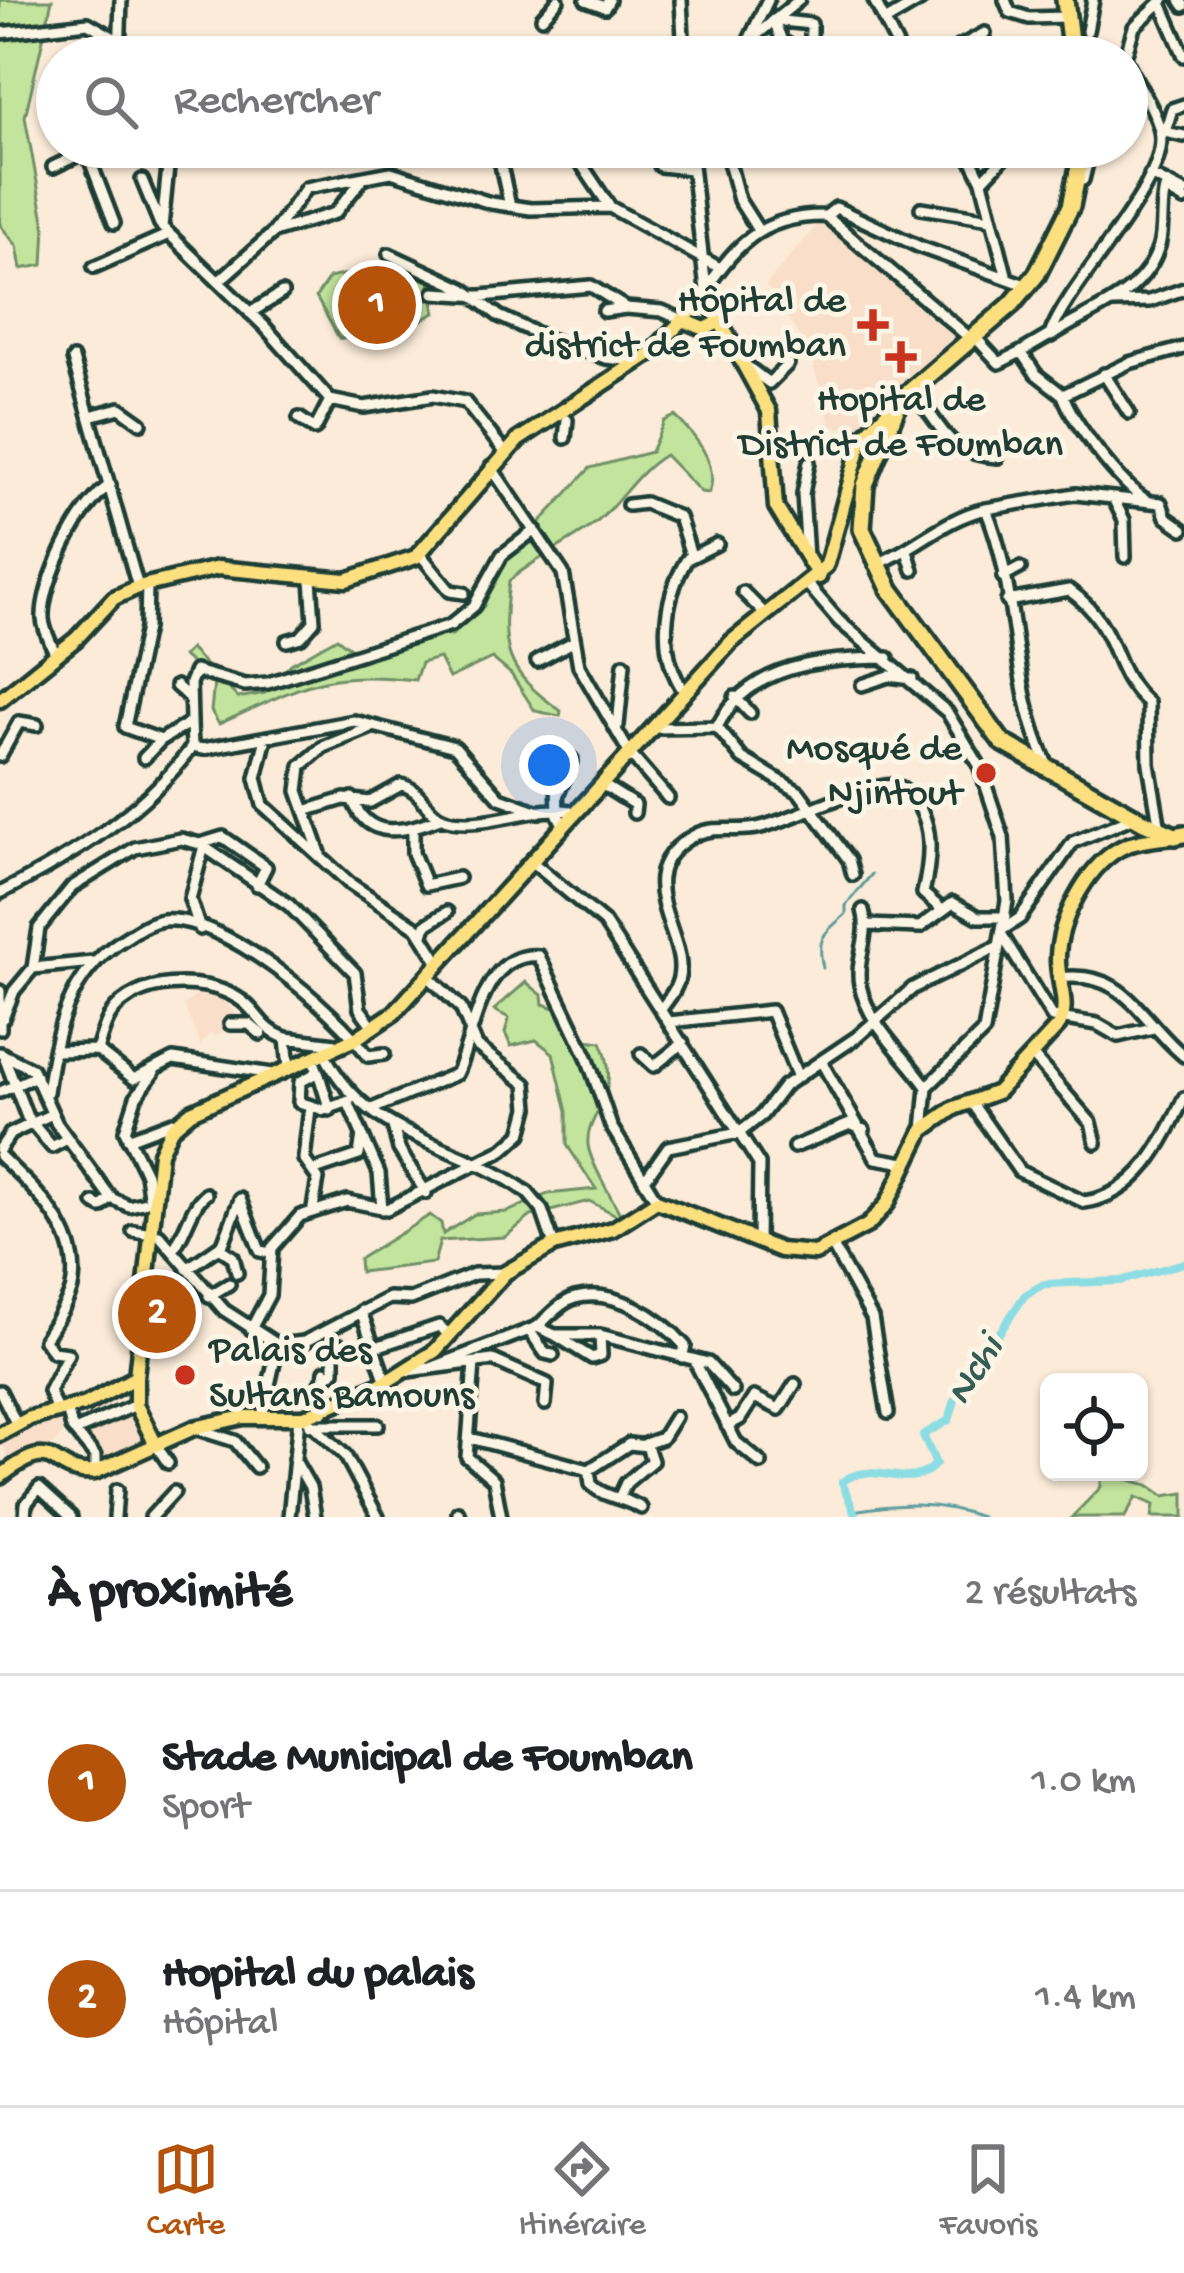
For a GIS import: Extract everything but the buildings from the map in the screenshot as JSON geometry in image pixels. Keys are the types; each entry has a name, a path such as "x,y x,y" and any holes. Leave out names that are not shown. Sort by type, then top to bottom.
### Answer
{"highway":[{"path":"1081,168 1060,234 1028,286 905,395 877,431 861,508 875,565 998,736 1051,773 1176,835"}],"main road":[{"path":"0,700 56,656 114,598 142,585 218,568 311,579 357,579 420,554 505,452 545,419 641,362 702,311 744,364 771,419 776,507 818,568"},
{"path":"156,1445 136,1405 136,1378 152,1224 149,1202 162,1145 182,1118 290,1068 318,1061 374,1028 406,992 428,976 731,643 818,568 877,431"},
{"path":"0,1477 44,1453 78,1471 95,1472 194,1428 262,1416 304,1420 407,1371 450,1335 505,1273 554,1245 613,1229 656,1201 800,1255 832,1245 882,1210 923,1130 997,1092 1064,1016 1059,977 1063,927 1097,868 1128,844 1176,835"},
{"path":"0,1434 136,1378"}],"street":[{"path":"116,36 121,0"},
{"path":"542,18 558,0"},
{"path":"586,0 607,3 598,19"},
{"path":"681,0 683,36"},
{"path":"751,36 768,0"},
{"path":"755,36 799,0"},
{"path":"874,0 892,36"},
{"path":"885,21 921,0"},
{"path":"1005,0 1010,12 1024,17 1065,9"},
{"path":"1087,31 1093,0"},
{"path":"1144,18 1146,0"},
{"path":"1129,36 1161,1 1184,56"},
{"path":"774,21 780,36"},
{"path":"774,21 811,24 811,36"},
{"path":"0,33 88,23 111,36"},
{"path":"980,36 985,33"},
{"path":"1148,103 1163,132"},
{"path":"1046,339 1055,314 1114,235 1150,175 1172,109 1184,105"},
{"path":"1163,132 1184,136"},
{"path":"93,168 114,224"},
{"path":"164,231 168,168"},
{"path":"502,168 510,206"},
{"path":"584,168 610,207"},
{"path":"676,168 692,170 702,311"},
{"path":"730,168 739,200 758,230"},
{"path":"976,168 1006,274"},
{"path":"982,181 994,168"},
{"path":"219,281 274,232 306,188 398,172 510,206 610,207 720,268"},
{"path":"1150,175 1184,196"},
{"path":"274,232 335,212 363,178"},
{"path":"142,180 164,231 219,281 330,400 364,407 434,396 465,402 505,452"},
{"path":"826,216 999,363 1114,302 1150,267 1170,187"},
{"path":"702,311 720,268 758,230 782,219 826,216 836,208 920,247 1006,274 1028,286"},
{"path":"920,208 991,219"},
{"path":"94,267 164,231"},
{"path":"389,254 473,296 499,316 560,343 606,358 641,362"},
{"path":"434,293 473,296 583,285 626,308"},
{"path":"1114,302 1150,301 1184,289"},
{"path":"250,313 282,293"},
{"path":"604,311 702,311"},
{"path":"1063,394 1103,374 1184,348"},
{"path":"1022,352 1036,374 1063,394 1075,422 1132,490 1154,503"},
{"path":"1162,354 1166,367"},
{"path":"73,359 142,585 146,628 125,727 161,740"},
{"path":"744,364 769,383 788,364"},
{"path":"1103,374 1129,413"},
{"path":"905,395 966,452 998,457"},
{"path":"299,418 315,429 330,400"},
{"path":"90,416 120,408 141,423"},
{"path":"565,438 567,420"},
{"path":"808,462 803,494 818,568 842,624 947,712 984,776 1003,837 1005,917 984,1030 927,1088 923,1130"},
{"path":"491,467 565,580 571,643 579,667 630,754 668,798"},
{"path":"56,656 44,620 51,576 82,511 110,485"},
{"path":"875,565 907,551 931,530 986,509 1076,494 1115,502 1161,503 1166,517 1183,529"},
{"path":"1115,502 1124,520 1125,556"},
{"path":"628,506 645,503 679,518 691,555"},
{"path":"986,509 1004,577 1023,701 1051,773"},
{"path":"8,886 157,791 192,747 190,698 195,670 224,681 268,683 451,625 474,606 502,555 535,530"},
{"path":"685,693 669,666 667,629 674,586 691,555 717,544"},
{"path":"907,551 914,570"},
{"path":"420,554 450,591 464,593"},
{"path":"1004,577 1020,568"},
{"path":"287,641 301,637 314,622 311,579"},
{"path":"1007,601 1069,590 1108,629 1131,691 1148,703 1149,764 1176,835"},
{"path":"743,592 766,615"},
{"path":"537,661 571,643"},
{"path":"717,728 735,697 778,671 853,658 888,658"},
{"path":"617,727 624,664"},
{"path":"862,685 884,677 912,679"},
{"path":"176,686 190,698"},
{"path":"735,697 750,713"},
{"path":"192,747 346,721 455,747 500,798 539,812"},
{"path":"0,756 19,722 37,725"},
{"path":"144,758 161,740 191,722"},
{"path":"322,859 297,780 305,760 372,727"},
{"path":"654,728 717,728"},
{"path":"717,728 742,758 792,787 813,807 853,874"},
{"path":"266,738 258,795 322,859 411,923 439,963"},
{"path":"558,794 570,776 572,759"},
{"path":"557,781 564,827"},
{"path":"603,785 635,806 634,813"},
{"path":"305,811 352,798 370,802 395,786 407,786 419,793 425,809 440,818 486,821 558,809 577,812"},
{"path":"661,1009 675,989 680,970 660,896 677,850 702,832 758,828 881,786 904,790 927,824 931,861 923,893 940,908"},
{"path":"352,798 375,828 413,830 440,818"},
{"path":"644,1181 672,1145 720,1141 739,1133 797,1076 877,1022 913,988 1001,937 1020,918 1073,842 1134,817"},
{"path":"413,830 413,854 426,885 458,878"},
{"path":"2,1024 14,991 33,968 39,928 85,875 154,841 202,845 223,837 266,866 257,885"},
{"path":"202,845 286,902 349,966 360,1009 374,1028"},
{"path":"200,929 190,899 202,845"},
{"path":"532,862 604,922 739,1133 762,1174 755,1214 758,1243"},
{"path":"868,925 909,927 931,922 940,908 957,903 978,917 1005,917"},
{"path":"863,910 868,925 860,983 870,1010"},
{"path":"422,940 427,925 447,912"},
{"path":"46,1092 69,995 93,962 159,921 200,929 288,976 348,1042 368,1056 384,1054"},
{"path":"909,927 912,943"},
{"path":"1001,937 1049,1016 1064,1016 1115,1035 1153,1028"},
{"path":"372,1109 451,1078 494,977 523,957 539,956 619,1141 656,1201"},
{"path":"33,968 93,962"},
{"path":"1059,977 1091,975 1109,981 1184,1056"},
{"path":"313,1208 347,1201 382,1209 426,1193 518,1138 528,1099 523,1079 470,1036 461,1008 428,976"},
{"path":"97,1050 115,1010 142,992 167,986 196,985 240,998 272,1035"},
{"path":"855,988 927,1088"},
{"path":"0,991 2,1024"},
{"path":"669,1022 772,1011 797,1076"},
{"path":"230,1024 249,1024 286,1038 348,1042"},
{"path":"286,1038 290,1068"},
{"path":"641,1054 654,1066 682,1043"},
{"path":"55,1051 97,1050 129,1078 155,1071 173,1059 274,1075"},
{"path":"2,1054 27,1064 51,1064"},
{"path":"2,1054 30,1122 50,1146 67,1139"},
{"path":"1032,1055 1091,1123 1096,1143"},
{"path":"821,1060 876,1158 905,1163"},
{"path":"318,1061 299,1087 299,1102 330,1110 350,1100 471,1162 535,1200 554,1245"},
{"path":"318,1061 350,1100 380,1177 382,1209"},
{"path":"318,1061 330,1110"},
{"path":"27,1064 67,1139 111,1198 149,1202 146,1174 125,1132 136,1097 155,1071"},
{"path":"0,1092 36,1076"},
{"path":"970,1102 1019,1171 1084,1202 1110,1196 1138,1175 1184,1098"},
{"path":"251,1329 269,1294 271,1253 313,1208 319,1185 315,1170 304,1161 310,1108"},
{"path":"52,1114 8,1136 0,1153 52,1209 71,1262 72,1287 44,1340 53,1352 68,1354 49,1391 92,1448 95,1472"},
{"path":"128,1139 182,1118"},
{"path":"794,1148 850,1124 864,1130"},
{"path":"393,1126 398,1148 426,1193"},
{"path":"598,1126 619,1141"},
{"path":"315,1170 358,1154 363,1132"},
{"path":"609,1151 619,1141"},
{"path":"173,1250 189,1228 195,1205 206,1194"},
{"path":"94,1203 101,1207 111,1198"},
{"path":"187,1269 219,1248 240,1199 260,1251 271,1253"},
{"path":"133,1232 152,1224 209,1295 278,1345 304,1342 394,1296 416,1298 474,1274 505,1273"},
{"path":"832,1245 872,1318 888,1413"},
{"path":"219,1248 232,1257 237,1273"},
{"path":"146,1284 173,1283"},
{"path":"209,1295 230,1285"},
{"path":"431,1368 533,1328 571,1299 607,1298 637,1309 685,1346 682,1358"},
{"path":"361,1311 386,1382"},
{"path":"376,1347 439,1326 450,1335"},
{"path":"533,1328 555,1335 592,1358 601,1354 600,1335"},
{"path":"533,1328 553,1355"},
{"path":"555,1335 600,1335 712,1366 734,1391"},
{"path":"262,1416 278,1345"},
{"path":"320,1383 331,1376 334,1353 341,1345"},
{"path":"407,1371 496,1361 547,1384 545,1405"},
{"path":"474,1363 468,1461 494,1480 501,1517"},
{"path":"696,1364 741,1448 761,1463"},
{"path":"322,1412 320,1383 325,1371"},
{"path":"346,1383 350,1398"},
{"path":"727,1426 740,1419 754,1396 782,1408 795,1384"},
{"path":"0,1391 16,1425"},
{"path":"75,1431 136,1405"},
{"path":"470,1438 590,1470 629,1444 662,1438 675,1417"},
{"path":"304,1420 378,1425"},
{"path":"290,1517 294,1459 304,1420"},
{"path":"304,1420 345,1455 377,1517"},
{"path":"194,1428 235,1441 256,1467"},
{"path":"620,1496 626,1483 652,1461 651,1449 643,1444"},
{"path":"156,1445 167,1463"},
{"path":"294,1459 310,1487 316,1517"},
{"path":"590,1470 594,1489 641,1508"},
{"path":"25,1517 26,1504 38,1488 71,1517"},
{"path":"115,1517 117,1490"},
{"path":"151,1517 173,1492"}],"shaded area":[{"name":"Hôpital de district de Foumban","path":"821,220 832,223 962,336 863,429 831,427 809,350 766,285"},
{"path":"205,989 220,992 240,1021 214,1037 211,1033 200,1045 184,1005"},
{"path":"132,1401 152,1444 100,1463 94,1446 74,1425 107,1405 112,1412"},
{"path":"63,1410 65,1432 48,1449 10,1465 0,1436"}],"green space":[{"path":"0,0 52,0 44,36 36,36 36,69 25,117 45,226 43,265 21,269 17,246 0,225"},
{"path":"390,264 430,282 435,313 381,341 339,338 316,297 329,278"},
{"path":"675,416 708,461 709,493 701,492 665,455 599,520 509,581 510,656 527,683 561,711 560,716 535,711 511,674 492,658 449,678 439,658 421,663 415,680 333,679 292,691 219,724 211,711 214,683 183,656 190,649 238,698 265,693 291,664 337,638 354,651 420,632 452,635 484,606 497,569 590,468 651,452 664,421"},
{"path":"526,982 542,995 543,1004 571,1013 585,1040 601,1042 608,1077 588,1138 589,1150 622,1218 589,1201 531,1216 505,1237 440,1241 434,1263 360,1272 359,1259 430,1215 441,1223 443,1234 475,1214 507,1212 548,1194 596,1189 567,1145 567,1112 553,1053 536,1040 511,1046 505,1033 509,1018 494,1010"},
{"path":"1101,1481 1134,1481 1164,1496 1184,1493 1184,1517 1152,1517 1154,1505 1136,1497 1125,1517 1072,1517 1101,1487"}],"waterway":[{"path":"823,968 824,936 846,914 846,905 872,874"},
{"name":"Nchi","path":"856,1517 842,1482 867,1473 914,1476 936,1464 923,1435 949,1420 956,1397 1025,1295 1044,1284 1120,1281 1184,1263"},
{"path":"852,1511 917,1505 981,1517"}],"place":[{"name":"Stade Municipal de Foumban","path":"377,305"},
{"name":"Hôpital de district de Foumban","path":"873,325"},
{"name":"Hopital de District de Foumban","path":"901,357"},
{"name":"Mosqué de Njintout","path":"986,773"},
{"name":"Hopital du palais","path":"157,1314"},
{"name":"Palais des Sultans Bamouns","path":"185,1375"}]}
